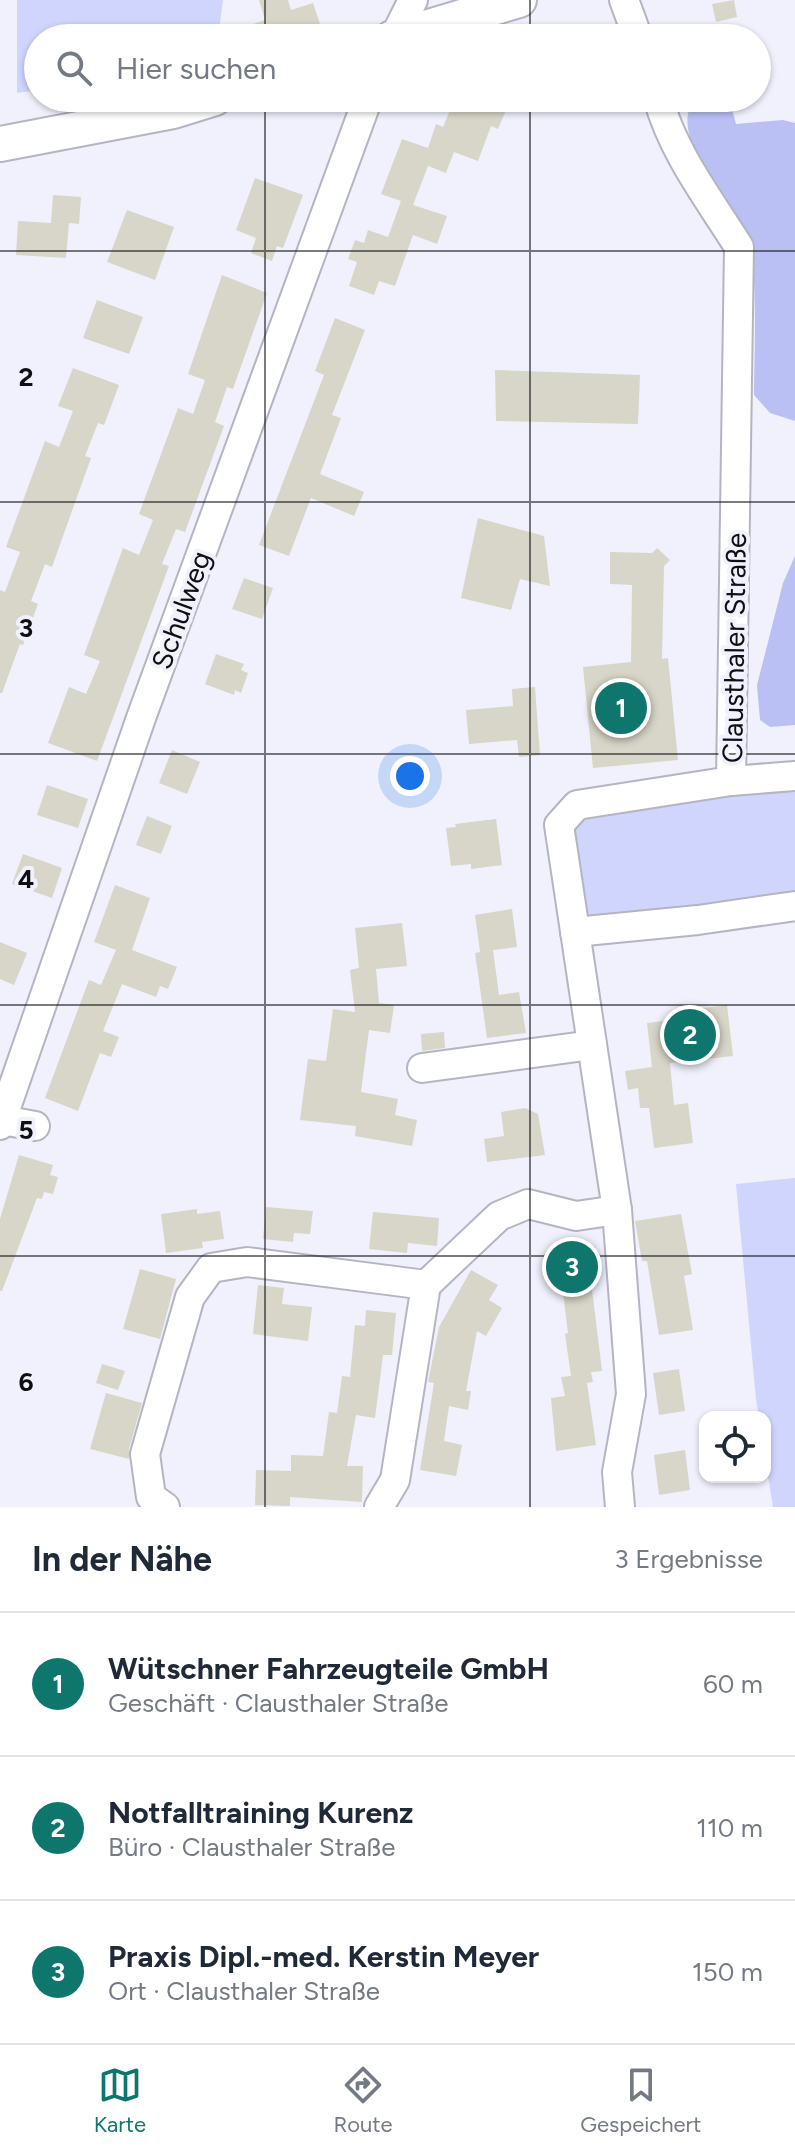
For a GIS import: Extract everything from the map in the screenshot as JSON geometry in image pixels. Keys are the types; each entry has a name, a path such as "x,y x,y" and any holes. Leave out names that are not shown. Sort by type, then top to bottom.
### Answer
{"main road":[{"path":"440,24 519,0"},
{"path":"0,144 168,112"}],"street":[{"path":"401,24 413,0"},
{"path":"624,0 633,24"},
{"name":"Schulweg","path":"1,1122 141,718 363,112"},
{"name":"Clausthaler Straße","path":"620,1507 617,1472 631,1394 617,1210 559,825 577,805 731,781 739,247 692,173 662,112"},
{"path":"731,781 795,776"},
{"path":"575,932 698,920 795,906"},
{"path":"422,1068 592,1045"},
{"path":"1,1122 35,1126"},
{"path":"379,1507 395,1480 426,1285 499,1216 528,1204 576,1216 617,1210"},
{"path":"165,1507 151,1497 145,1454 190,1297 211,1268 247,1262 426,1285"}],"shaded area":[{"path":"17,0 223,0 220,24 24,24 24,92 17,93"},
{"path":"689,112 733,112 736,124 783,120 795,123 795,421 770,413 754,395 751,252 747,240 703,168 688,127"},
{"path":"795,556 795,725 770,727 760,720 757,685 783,583"},
{"path":"795,776 795,906 575,932 559,825 577,805"},
{"path":"795,1178 795,1507 773,1507 769,1483 771,1411 758,1411 756,1399 736,1184"}],"building":[{"path":"259,0 288,0 291,10 313,3 320,24 253,24 265,20"},
{"path":"734,0 737,17 716,22 712,4"},
{"path":"449,112 505,112 498,129 491,126 478,161 454,152 446,173 428,166 413,205 447,216 437,244 413,235 395,286 379,281 374,295 349,286 357,262 348,259 355,240 364,243 368,230 388,237 401,201 381,194 402,139 428,148 436,124 443,127"},
{"path":"255,178 303,195 283,248 277,246 272,261 251,253 256,238 236,230"},
{"path":"53,195 81,197 79,224 69,223 66,258 16,255 18,221 51,223"},
{"path":"127,210 174,227 155,280 107,262"},
{"path":"222,275 267,293 233,389 227,387 215,422 224,426 185,532 176,529 162,564 169,566 97,761 48,743 69,687 86,694 100,661 84,655 123,548 139,555 153,520 139,514 178,408 193,414 205,380 188,374"},
{"path":"97,300 143,317 129,354 83,338"},
{"path":"335,318 365,330 332,415 341,418 320,474 364,492 354,516 311,498 289,556 259,545 324,375 315,371"},
{"path":"73,368 119,385 104,425 98,423 85,456 91,458 52,567 45,564 31,601 38,604 0,693 0,590 5,592 20,552 6,547 45,441 59,447 73,411 58,406"},
{"path":"495,370 640,375 638,424 496,421"},
{"path":"478,518 544,536 550,586 520,579 511,610 461,598"},
{"path":"657,548 670,560 664,566 662,659 668,658 678,760 593,768 583,667 631,662 632,585 610,584 610,552 652,553"},
{"path":"244,578 273,588 262,619 232,609"},
{"path":"216,654 244,664 241,670 248,673 241,693 235,690 234,695 205,684"},
{"path":"535,687 540,755 519,757 517,740 469,744 466,710 513,706 512,689"},
{"path":"172,750 200,762 187,794 159,783"},
{"path":"47,785 88,799 78,828 37,815"},
{"path":"147,816 172,826 161,854 136,845"},
{"path":"496,819 502,865 471,869 471,864 451,866 446,828"},
{"path":"23,854 62,868 52,898 12,884"},
{"path":"115,885 150,898 132,950 177,967 168,989 160,986 156,997 122,984 103,1031 119,1037 111,1057 100,1053 78,1111 45,1098 89,980 101,985 116,950 94,942"},
{"path":"512,909 517,947 493,950 499,995 519,992 526,1033 487,1038 475,953 480,952 475,915"},
{"path":"402,923 407,966 376,969 379,1003 394,1005 390,1033 369,1030 361,1092 398,1099 395,1115 417,1120 412,1146 355,1136 356,1126 300,1120 308,1059 326,1061 333,1009 355,1012 350,970 359,968 355,928"},
{"path":"0,942 27,953 14,985 0,979"},
{"path":"727,1005 733,1056 670,1063 674,1105 688,1103 693,1143 654,1148 649,1108 640,1108 638,1088 628,1090 625,1071 652,1067 647,1023 672,1020 671,1012"},
{"path":"444,1032 445,1048 422,1051 421,1034"},
{"path":"525,1108 538,1114 545,1155 487,1162 484,1139 504,1136 501,1112"},
{"path":"19,1155 53,1165 50,1175 58,1177 53,1194 44,1192 42,1199 37,1198 0,1291 0,1219"},
{"path":"266,1207 313,1211 310,1234 294,1233 293,1242 263,1239"},
{"path":"197,1209 197,1214 220,1211 224,1239 202,1242 203,1248 166,1253 161,1214"},
{"path":"373,1212 439,1218 437,1246 408,1243 407,1253 369,1249"},
{"path":"681,1214 692,1274 684,1276 693,1330 659,1335 647,1261 642,1261 635,1221"},
{"path":"595,1246 600,1279 591,1281 602,1371 591,1372 593,1382 587,1383 596,1445 556,1451 551,1398 565,1396 561,1377 571,1376 562,1285 549,1287 544,1254"},
{"path":"140,1269 176,1279 160,1339 123,1329"},
{"path":"471,1270 498,1285 489,1300 502,1308 486,1336 477,1331 466,1391 471,1391 468,1410 449,1406 444,1441 462,1445 456,1476 420,1470 434,1383 428,1382 439,1327"},
{"path":"258,1285 284,1288 282,1304 312,1307 308,1341 253,1334"},
{"path":"366,1310 396,1313 392,1355 383,1355 375,1418 356,1415 347,1466 363,1466 362,1502 290,1497 290,1506 255,1505 256,1470 291,1471 291,1455 323,1456 329,1412 337,1413 342,1376 350,1377 355,1325 365,1326"},
{"path":"102,1364 125,1371 118,1390 96,1383"},
{"path":"679,1369 685,1411 659,1415 653,1373"},
{"path":"106,1393 142,1403 129,1459 90,1449"},
{"path":"685,1450 690,1490 659,1495 654,1455"}],"place":[{"name":"Wütschner Fahrzeugteile GmbH","path":"621,708"},
{"name":"Notfalltraining Kurenz","path":"690,1035"},
{"name":"Praxis Dipl.-med. Kerstin Meyer","path":"572,1267"}]}
